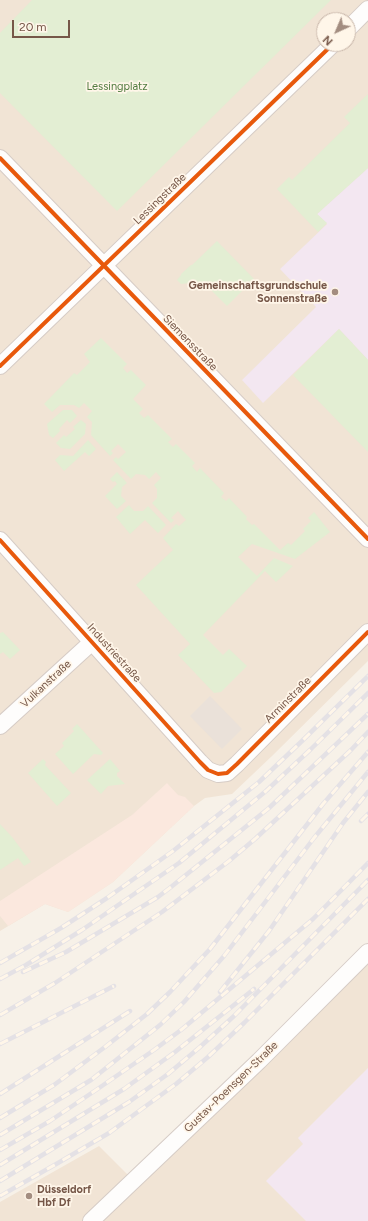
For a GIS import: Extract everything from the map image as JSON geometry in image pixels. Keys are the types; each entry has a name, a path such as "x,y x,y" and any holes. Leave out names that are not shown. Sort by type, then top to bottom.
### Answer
{"street":[{"path":"356,21 368,9"},
{"name":"Lessingstraße","path":"0,366 325,52"},
{"name":"Siemensstraße","path":"0,158 368,539"},
{"name":"Industriestraße","path":"0,540 200,762 208,770 218,774"},
{"name":"Arminstraße","path":"218,774 227,772 237,764 368,632"},
{"name":"Vulkanstraße","path":"0,726 92,642"},
{"name":"Gustav-Poensgen-Straße","path":"92,1221 259,1061 368,952"}],"shaded area":[{"path":"0,0 368,0 368,661 232,794 205,798 194,806 113,882 68,912 45,904 0,931"},
{"name":"Gemeinschaftsgrundschule Sonnenstraße","path":"368,168 368,360 339,329 263,403 242,380 316,307 280,269 327,224 317,214"},
{"path":"210,696 242,729 222,749 190,716"},
{"path":"167,783 178,795 185,797 194,806 113,882 68,912 45,904 8,926 0,916 0,901 132,815"},
{"path":"368,963 368,1221 0,1221 0,1202 99,1146 136,1183"},
{"path":"368,1068 368,1221 306,1221 266,1181 303,1144 298,1138"}],"green space":[{"name":"Lessingplatz","path":"32,0 331,0 319,12 316,12 316,15 117,211 0,93 0,33"},
{"path":"368,94 368,168 317,214 327,223 318,232 277,189 289,177 292,180 350,123 344,117"},
{"path":"217,241 254,279 227,306 208,287 202,287 197,282 181,284 177,280 181,274"},
{"path":"339,329 368,360 368,452 293,375"},
{"path":"101,338 127,364 123,368 127,373 131,370 146,385 133,399 143,409 139,413 144,418 148,415 172,439 168,442 173,447 176,444 195,463 192,466 197,472 200,468 224,493 221,497 226,501 229,498 247,517 246,519 252,525 254,524 280,550 288,543 291,545 305,531 303,529 311,521 308,518 314,512 330,532 295,559 252,544 238,557 257,576 274,558 293,566 276,582 265,571 203,635 223,655 229,649 247,666 221,692 214,693 178,655 190,644 136,585 173,550 163,538 176,524 179,526 186,520 178,511 171,518 174,520 171,523 152,503 157,498 157,489 154,485 161,478 156,472 149,479 145,475 136,474 131,479 113,460 116,457 118,459 126,452 118,444 111,451 113,453 110,456 91,435 92,422 87,417 92,411 84,403 79,408 74,405 60,405 52,412 44,404 74,373 77,375 90,362 84,354"},
{"path":"63,410 72,410 77,416 70,423 67,420 59,429 60,431 53,438 49,435 47,424"},
{"path":"81,420 86,424 85,434 70,449 61,448 56,443 64,435 66,437 75,429 73,427"},
{"path":"88,440 96,449 89,456 85,452 64,471 55,460 60,455 73,456"},
{"path":"117,472 127,483 122,487 121,496 126,501 117,509 105,496 117,484 115,481 113,482 110,479"},
{"path":"129,505 134,511 143,511 148,506 166,525 158,533 145,520 130,534 116,517"},
{"path":"3,632 20,650 10,659 3,652 0,654 0,633"},
{"path":"77,724 103,753 101,755 94,754 73,774 55,754 64,746 62,743 74,731 72,729"},
{"path":"43,759 46,762 45,765 71,793 57,806 28,773"},
{"path":"110,759 120,771 117,773 117,776 125,784 108,786 101,794 87,780"},
{"path":"0,824 31,862 24,866 18,858 0,870"}],"railway":[{"path":"0,963 61,928 107,898 173,851 259,782 368,676"},
{"path":"0,979 26,965 82,930 179,863 266,791 368,693"},
{"path":"23,972 66,952 158,897 269,808 368,714"},
{"path":"0,1015 55,983 162,912 229,861 255,839 351,750 368,732"},
{"path":"0,1118 54,1085 147,1014 170,992 210,949 323,804 368,752"},
{"path":"0,1135 91,1080 160,1025 184,1002 224,956 314,838 368,772"},
{"path":"220,992 269,931 343,823 368,792"},
{"path":"361,821 368,814"},
{"path":"0,1150 50,1121 181,1030 313,919 368,863"},
{"path":"0,1181 129,1102 168,1074 234,1016 368,880"},
{"path":"0,1196 109,1133 176,1084 208,1057 244,1023 368,899"},
{"path":"0,1044 114,986"},
{"path":"0,1165 124,1089 175,1052 254,989"},
{"path":"0,1094 130,1011"}],"cycle path":[{"path":"0,366 325,52"},
{"path":"0,158 368,539"},
{"path":"0,540 200,762 208,770 218,774 227,773 237,764 368,632"}],"place":[{"name":"Gemeinschaftsgrundschule Sonnenstraße","path":"335,292"},
{"name":"Düsseldorf Hbf Df","path":"29,1196"}]}
